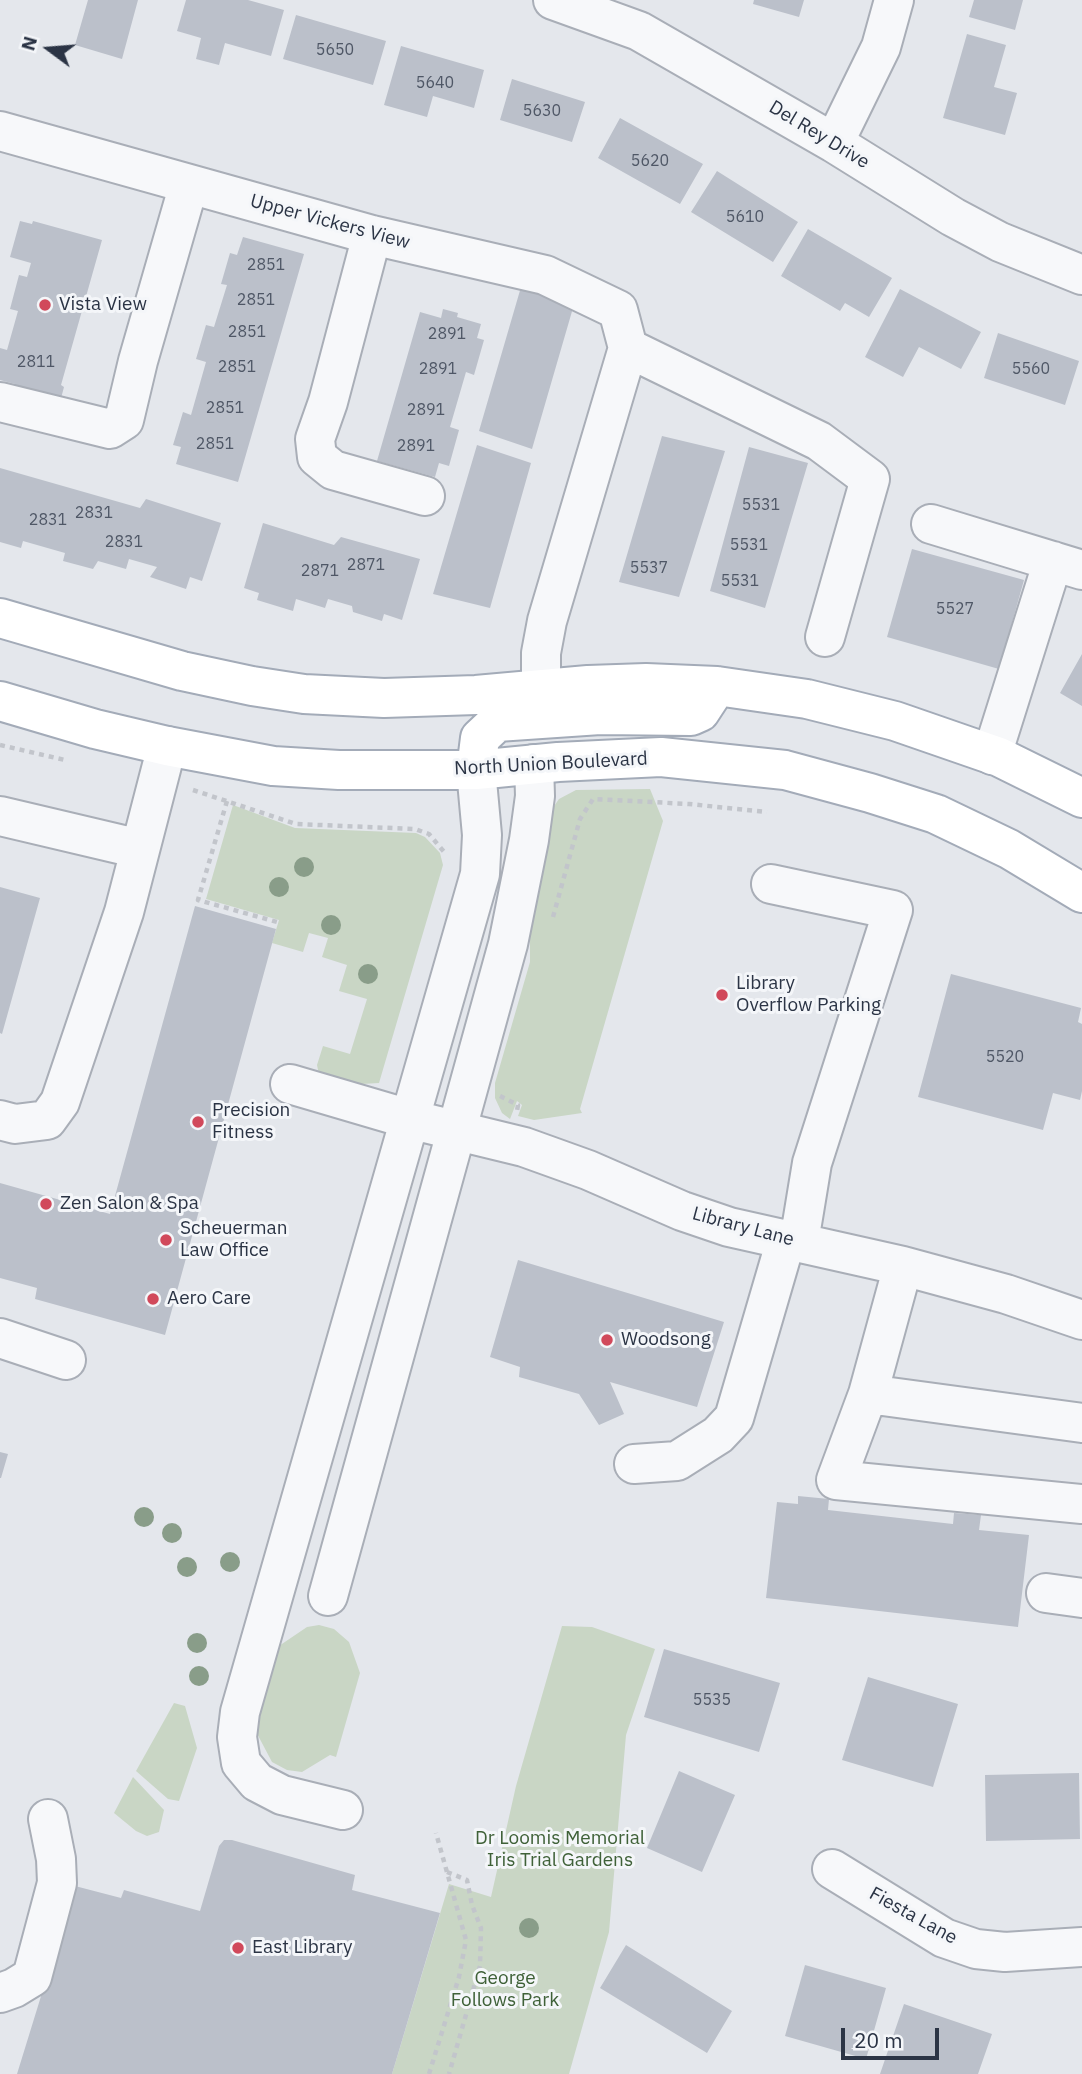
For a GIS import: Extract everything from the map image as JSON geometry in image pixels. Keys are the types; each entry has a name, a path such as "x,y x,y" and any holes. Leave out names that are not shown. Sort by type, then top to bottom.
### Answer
{"main road":[{"path":"0,618 182,671 304,694 384,698 476,695 646,683 717,686 807,699 870,714 992,755 1082,798"},
{"path":"476,770 480,738 497,722 600,715 691,716 700,712 717,686"},
{"name":"North Union Boulevard","path":"0,701 95,729 162,764 339,770 476,770 661,757 785,770 936,814 1009,849 1082,893"}],"street":[{"name":"Del Rey Drive","path":"553,0 639,31 834,143 953,217 1000,242 1082,275"},
{"path":"834,143 881,47 894,0"},
{"name":"Upper Vickers View","path":"0,131 372,235 545,275 618,310 628,348"},
{"path":"0,402 110,429 124,420 138,361 189,184"},
{"path":"372,235 328,402 315,439 317,457 333,470 425,496"},
{"path":"541,689 541,653 547,621 628,348 818,441 870,480 825,637"},
{"path":"932,524 1068,566 992,755"},
{"path":"0,1120 15,1124 47,1120 60,1102 124,912 162,764"},
{"path":"328,1596 508,944 529,841 535,796 534,764"},
{"path":"343,1810 282,1795 257,1782 241,1762 237,1737 240,1712 480,874 482,835 476,770"},
{"path":"0,816 140,849"},
{"path":"634,1464 677,1461 718,1435 734,1418 792,1241 812,1163 893,910 771,884"},
{"name":"Library Lane","path":"290,1084 409,1119 524,1147 588,1170 682,1211 729,1227 903,1266 1006,1294 1082,1320"},
{"path":"903,1266 868,1394 836,1480 1082,1504"},
{"path":"0,1338 66,1360"},
{"path":"868,1394 1082,1423"},
{"path":"0,1993 32,1977 57,1883 56,1859 48,1819"},
{"name":"Fiesta Lane","path":"832,1869 944,1938 976,1949 1005,1952 1082,1947"}],"path":[{"path":"0,745 66,760"},
{"path":"162,764 227,801 296,824 415,829 429,834 447,860"},
{"path":"549,930 580,819 593,799 689,804 767,812"},
{"path":"227,801 198,900 277,922"},
{"path":"504,1083 500,1096 518,1105 514,1118"},
{"path":"429,2074 459,1977 466,1940 436,1833"},
{"path":"446,1872 467,1880 472,1905 481,1928 480,1966 449,2074"}],"green space":[{"path":"650,789 663,821 580,1109 582,1113 534,1120 518,1116 522,1105 517,1101 510,1119 502,1113 495,1098 495,1083 530,962 530,915 550,812 559,799 576,790"},
{"path":"233,805 295,828 416,833 425,837 440,853 443,865 379,1083 362,1084 321,1074 318,1070 323,1046 350,1054 367,999 339,991 347,965 322,957 328,938 309,933 303,952 272,943 279,920 206,899"},
{"path":"319,1625 334,1629 349,1642 360,1673 336,1757 330,1755 302,1772 287,1770 272,1762 253,1726 276,1648 307,1627"},
{"path":"562,1626 592,1627 655,1649 626,1735 609,1932 569,2074 392,2074 449,1884 491,1897 516,1786"},
{"path":"174,1703 185,1706 197,1748 179,1801 168,1799 136,1771"},
{"path":"133,1777 164,1810 159,1832 147,1836 136,1831 114,1813"}],"building":[{"path":"88,0 138,0 122,59 75,45"},
{"path":"186,0 248,0 284,10 271,56 225,43 219,65 196,59 201,38 177,31"},
{"path":"754,0 804,0 799,17 753,4"},
{"path":"974,0 1023,0 1015,30 969,17"},
{"path":"296,15 386,41 373,85 283,59"},
{"path":"967,34 1006,45 994,87 1017,93 1005,135 943,118"},
{"path":"401,46 484,70 474,108 433,96 427,117 384,105"},
{"path":"512,79 585,102 572,142 500,120"},
{"path":"620,118 703,164 680,204 598,158"},
{"path":"717,171 798,222 773,262 691,212"},
{"path":"20,221 32,224 33,221 102,240 61,385 64,387 60,402 14,390 15,384 0,380 0,348 7,350 18,311 10,309 19,275 27,277 31,263 10,257"},
{"path":"808,229 892,278 869,317 845,303 840,311 781,276"},
{"path":"243,237 304,254 238,482 176,464 181,447 173,445 183,412 191,415 206,362 196,359 206,325 214,327 227,285 221,284 230,253 237,255"},
{"path":"521,287 575,301 532,449 479,431"},
{"path":"900,289 981,332 961,369 919,347 903,377 865,357"},
{"path":"443,309 458,313 457,317 481,324 477,338 484,340 474,375 466,372 450,427 459,430 449,466 439,463 435,477 377,461 420,312 441,318"},
{"path":"998,333 1079,361 1065,405 984,378"},
{"path":"662,436 725,451 679,597 619,582"},
{"path":"477,445 531,463 490,608 433,594"},
{"path":"749,447 808,463 765,608 710,591"},
{"path":"0,468 140,508 146,499 221,523 202,581 190,577 186,589 150,577 157,567 129,559 126,569 98,561 93,569 63,561 65,553 23,541 21,548 0,542"},
{"path":"263,523 334,545 341,537 420,559 402,620 384,614 382,621 353,612 352,606 328,599 325,608 296,599 293,611 257,600 259,593 244,588"},
{"path":"912,549 1024,580 999,669 887,637"},
{"path":"1082,654 1082,706 1060,693"},
{"path":"0,887 40,898 2,1034 0,1033"},
{"path":"195,906 276,929 165,1335 35,1299 37,1288 0,1278 0,1183 110,1214"},
{"path":"951,974 1081,1008 1078,1022 1082,1024 1080,1100 1053,1093 1043,1130 918,1097"},
{"name":"Woodsong","path":"518,1260 724,1322 697,1407 610,1382 624,1414 599,1425 579,1394 519,1377 520,1367 490,1357"},
{"path":"0,1452 8,1454 1,1478 0,1478"},
{"path":"798,1496 829,1499 828,1510 953,1524 954,1513 981,1515 979,1530 1029,1535 1018,1627 766,1598 777,1502 798,1504"},
{"path":"664,1649 780,1683 759,1752 644,1717"},
{"path":"868,1677 958,1704 933,1787 842,1760"},
{"path":"679,1771 735,1795 702,1872 647,1848"},
{"path":"1079,1773 1080,1839 986,1841 985,1775"},
{"name":"East Library","path":"224,1840 355,1875 352,1890 440,1913 392,2074 17,2074 75,1886 121,1898 124,1890 200,1911 219,1846"},
{"path":"626,1945 732,2011 707,2053 600,1988"},
{"path":"805,1965 886,1988 866,2059 785,2036"},
{"path":"904,2004 992,2034 978,2074 880,2074"}],"place":[{"name":"Vista View","path":"45,305"},
{"name":"Library Overflow Parking","path":"722,995"},
{"name":"Precision Fitness","path":"198,1122"},
{"name":"Zen Salon & Spa","path":"46,1204"},
{"name":"Scheuerman Law Office","path":"166,1240"},
{"name":"Aero Care","path":"153,1299"},
{"name":"Woodsong","path":"607,1340"},
{"name":"East Library","path":"238,1948"}],"park label":[{"name":"Dr Loomis Memorial Iris Trial Gardens","path":"560,1850"},
{"name":"George Follows Park","path":"505,1990"}]}
